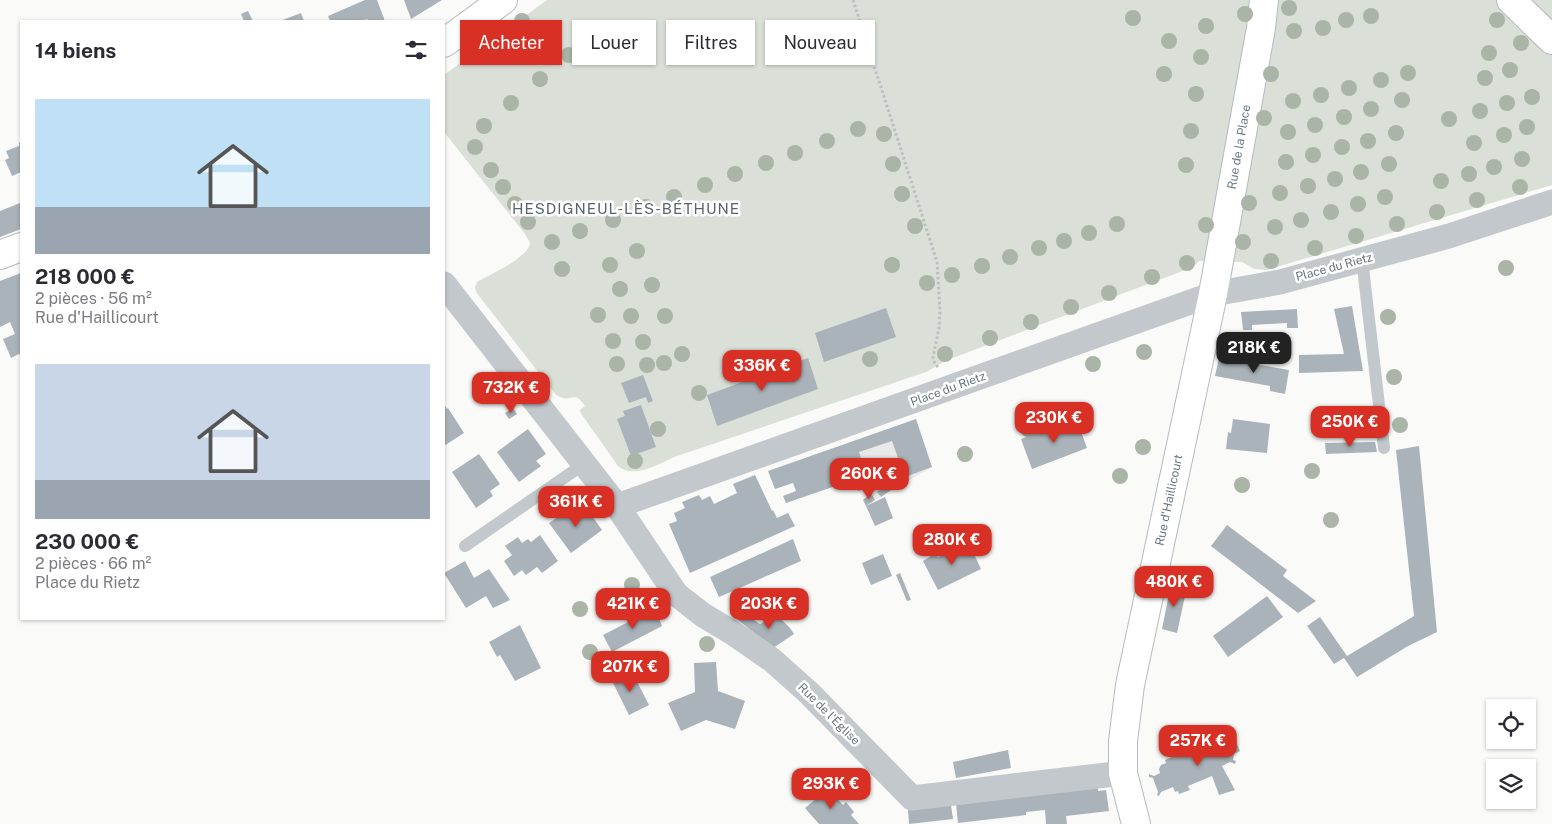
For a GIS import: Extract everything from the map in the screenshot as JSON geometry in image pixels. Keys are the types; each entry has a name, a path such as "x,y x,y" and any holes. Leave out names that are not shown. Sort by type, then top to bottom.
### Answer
{"street":[{"path":"445,42 503,0"},
{"name":"Rue de la Place","path":"1213,294 1261,28 1264,0"},
{"path":"1512,0 1552,40"},
{"name":"Place du Rietz","path":"617,506 1213,294 1280,282 1449,236 1552,202"},
{"path":"0,256 20,247"},
{"path":"445,285 617,506"},
{"name":"Rue d'Haillicourt","path":"1136,824 1123,773 1123,741 1130,686 1213,294"},
{"name":"Rue de l'Église","path":"617,506 676,594 703,615 772,660 808,692 912,798 1123,773"}],"lane":[{"path":"1362,259 1384,448"},
{"path":"465,546 584,464"}],"path":[{"path":"853,0 937,262 940,311 934,361 936,366 961,384"}],"shaded area":[{"path":"547,0 1552,0 1552,185 1267,270 1254,269 1242,262 1199,261 1193,267 945,361 926,372 677,456 639,471 624,470 618,466 580,412 585,406 581,401 575,397 562,398 556,395 476,292 477,282 516,260 528,248 530,243 525,234 445,133 445,74 460,63 460,65 562,65 562,20 520,20"},
{"path":"916,419 932,467 875,500 871,493 855,441"}],"building":[{"path":"365,0 377,0 385,20 330,20 328,16"},
{"path":"404,0 442,0 411,19"},
{"path":"248,11 252,20 244,20 241,14"},
{"path":"301,13 304,20 283,20"},
{"path":"19,143 20,172 12,176 5,160 9,158 6,151 19,146"},
{"path":"20,203 20,229 0,237 0,211"},
{"path":"20,273 20,354 11,358 3,339 15,334 10,322 0,327 0,281"},
{"path":"1352,306 1363,371 1299,373 1299,355 1344,354 1334,309"},
{"path":"886,308 896,337 824,362 815,333"},
{"path":"1297,309 1298,328 1287,328 1287,323 1252,325 1252,330 1243,330 1241,312"},
{"path":"808,358 818,389 717,426 707,395"},
{"path":"1219,358 1289,370 1285,394 1270,391 1270,386 1215,376"},
{"path":"643,375 653,401 648,403 646,397 629,403 621,383"},
{"path":"641,405 656,447 631,456 617,419 625,416 623,411"},
{"path":"445,406 448,408 464,433 445,445"},
{"path":"513,408 517,414 509,419 505,413"},
{"path":"1076,418 1087,448 1032,469 1021,439"},
{"path":"916,419 932,467 905,477 892,441 859,452 870,487 858,491 853,480 786,503 783,496 796,491 793,483 775,489 768,471"},
{"path":"1233,419 1270,424 1267,453 1226,449 1228,432 1231,433"},
{"path":"528,429 546,454 536,461 541,466 519,482 497,452"},
{"path":"1375,442 1377,452 1326,454 1325,443"},
{"path":"1419,446 1437,632 1408,646 1357,677 1344,658 1334,664 1307,626 1320,617 1347,656 1414,616 1396,450"},
{"path":"479,454 500,484 490,491 493,496 476,508 452,472"},
{"path":"755,475 777,518 788,513 795,526 690,573 669,524 677,521 674,513 685,508 682,502 699,495 702,500 710,496 714,504 737,493 733,484"},
{"path":"890,482 894,488 881,497 877,492"},
{"path":"871,493 875,500 866,506 863,500"},
{"path":"885,497 893,518 875,526 866,506"},
{"path":"585,506 602,530 571,553 549,523 571,508 575,514"},
{"path":"1227,525 1287,570 1283,576 1316,601 1298,613 1211,546"},
{"path":"540,535 558,561 542,573 537,567 526,575 522,570 514,576 504,561 512,555 505,546 518,537 522,543 528,539 531,542"},
{"path":"793,539 801,561 719,597 710,577"},
{"path":"968,541 981,569 938,590 923,561 936,553 938,557"},
{"path":"883,554 892,576 871,585 862,563"},
{"path":"465,561 474,578 489,569 510,600 493,608 486,596 466,608 445,572"},
{"path":"900,573 911,600 907,601 896,575"},
{"path":"1171,584 1187,587 1177,633 1162,629"},
{"path":"1267,596 1283,617 1228,657 1213,636"},
{"path":"655,608 662,626 612,652 603,635"},
{"path":"743,613 760,624 777,615 794,634 773,648 738,620"},
{"path":"520,625 541,668 515,681 500,655 497,657 489,642"},
{"path":"716,662 718,691 745,701 735,729 706,720 681,731 668,703 695,692 694,663"},
{"path":"632,672 649,705 629,715 612,681"},
{"path":"1233,735 1240,751 1234,754 1233,760 1236,761 1235,764 1230,762 1222,766 1235,790 1219,795 1212,776 1188,786 1190,790 1179,794 1178,791 1175,792 1173,787 1161,792 1159,796 1157,795 1158,792 1153,778 1149,777 1149,774 1154,776 1160,773 1159,769 1161,765 1166,763 1165,760 1206,742 1207,745"},
{"path":"1008,750 1011,768 956,778 953,762"},
{"path":"1098,787 1098,791 1106,790 1109,811 1066,816 1067,824 1046,824 1045,810 1026,812 1026,815 958,823 956,804"},
{"path":"828,789 843,805 846,802 854,812 851,815 859,824 819,824 805,808"},
{"path":"951,805 953,819 909,824 908,810"}],"district":[{"name":"HESDIGNEUL-LÈS-BÉTHUNE","path":"626,209"}]}
